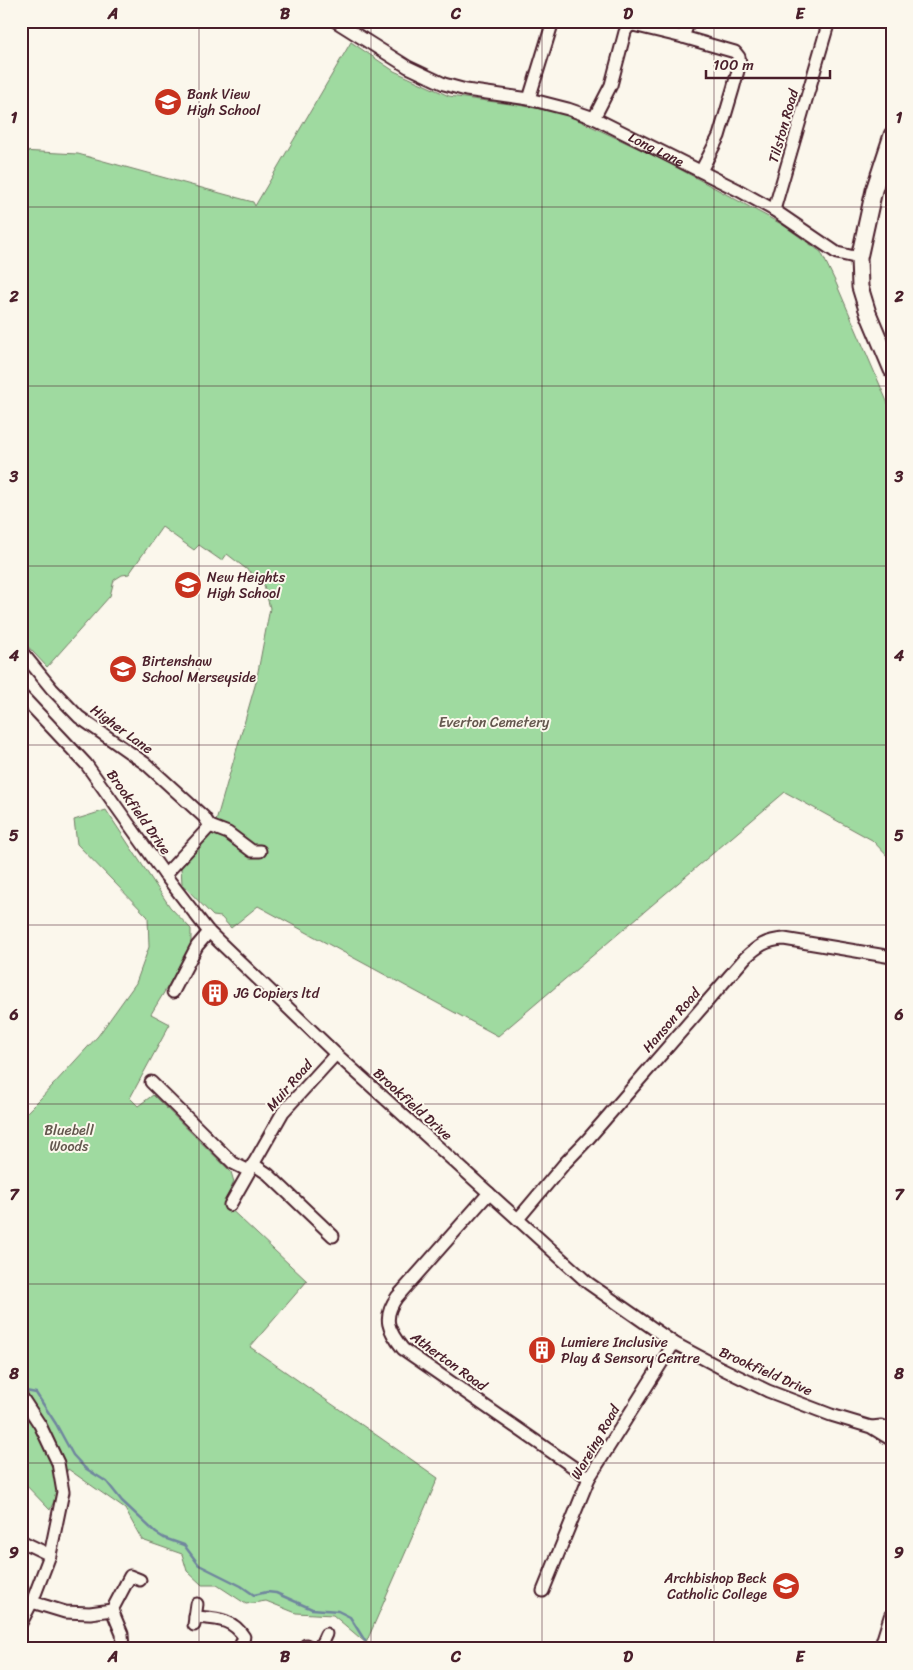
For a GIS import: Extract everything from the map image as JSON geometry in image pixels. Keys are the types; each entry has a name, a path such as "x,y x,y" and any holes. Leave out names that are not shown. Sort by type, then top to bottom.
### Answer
{"main road":[{"path":"892,135 874,190 859,258 860,287 868,313 892,370"},
{"path":"882,1649 892,1617"}],"street":[{"name":"Long Lane","path":"335,21 408,67 444,84 466,90 529,99 594,118 701,171 774,210 837,252 859,258"},
{"path":"529,99 552,21"},
{"path":"683,37 688,21"},
{"name":"Tilston Road","path":"774,210 829,21"},
{"path":"594,118 611,85 628,27 633,25 734,52 739,57 740,63 733,89 719,136 701,171"},
{"name":"Higher Lane","path":"21,652 52,689 80,717 146,764 204,817 210,826 228,832 252,851 260,851"},
{"name":"Brookfield Drive","path":"21,695 86,764 165,875 209,932 336,1054 588,1282 674,1343 768,1391 831,1415 884,1431"},
{"path":"165,875 210,826"},
{"path":"173,992 197,946 209,932"},
{"name":"Hanson Road","path":"518,1218 745,958 757,947 771,940 784,939 892,957"},
{"name":"Muir Road","path":"230,1205 282,1112 336,1054"},
{"path":"151,1082 233,1163 268,1174 333,1236"},
{"name":"Atherton Road","path":"489,1193 390,1307 388,1322 392,1335 403,1349 589,1478"},
{"name":"Wareing Road","path":"543,1591 589,1478 674,1343"},
{"path":"21,1396 40,1425 58,1463 63,1492 50,1555 32,1602 21,1623"},
{"path":"892,1420 884,1431 892,1446"},
{"path":"21,1541 50,1555"},
{"path":"112,1610 130,1576 140,1580"},
{"path":"32,1602 65,1612 90,1613 112,1610"},
{"path":"197,1604 194,1621 224,1620 238,1628 244,1637 239,1649"},
{"path":"112,1610 122,1634 123,1649"},
{"path":"314,1647 326,1634"}],"green space":[{"name":"Everton Cemetery","path":"351,42 394,71 449,96 563,113 661,159 783,225 821,252 892,413 892,861 872,840 785,792 498,1036 258,906 231,928 221,917 213,916 182,884 181,867 213,832 256,682 270,608 263,582 227,554 222,561 199,545 194,550 162,527 129,574 122,575 114,580 110,596 47,667 21,639 21,539 27,501 21,495 21,151 78,154 253,202 255,206"},
{"name":"Bluebell Woods","path":"106,810 170,907 191,929 191,948 151,1014 170,1024 130,1098 138,1106 153,1095 231,1172 234,1182 224,1203 307,1281 250,1347 438,1478 366,1643 333,1615 296,1613 266,1601 246,1604 217,1585 202,1585 187,1571 182,1554 142,1540 125,1509 68,1469 50,1510 21,1480 21,1118 98,1036 136,983 149,947 148,917 77,844 74,820"}],"waterway":[{"path":"21,1390 36,1393 73,1455 85,1468 107,1482 122,1501 156,1533 184,1545 199,1565 241,1586 254,1595 267,1592 276,1593 312,1609 338,1611 350,1617 365,1641"}],"place":[{"name":"Bank View High School","path":"168,102"},
{"name":"New Heights High School","path":"188,585"},
{"name":"Birtenshaw School Merseyside","path":"123,669"},
{"name":"JG Copiers ltd","path":"215,993"},
{"name":"Lumiere Inclusive Play & Sensory Centre","path":"542,1350"},
{"name":"Archbishop Beck Catholic College","path":"786,1586"}]}
